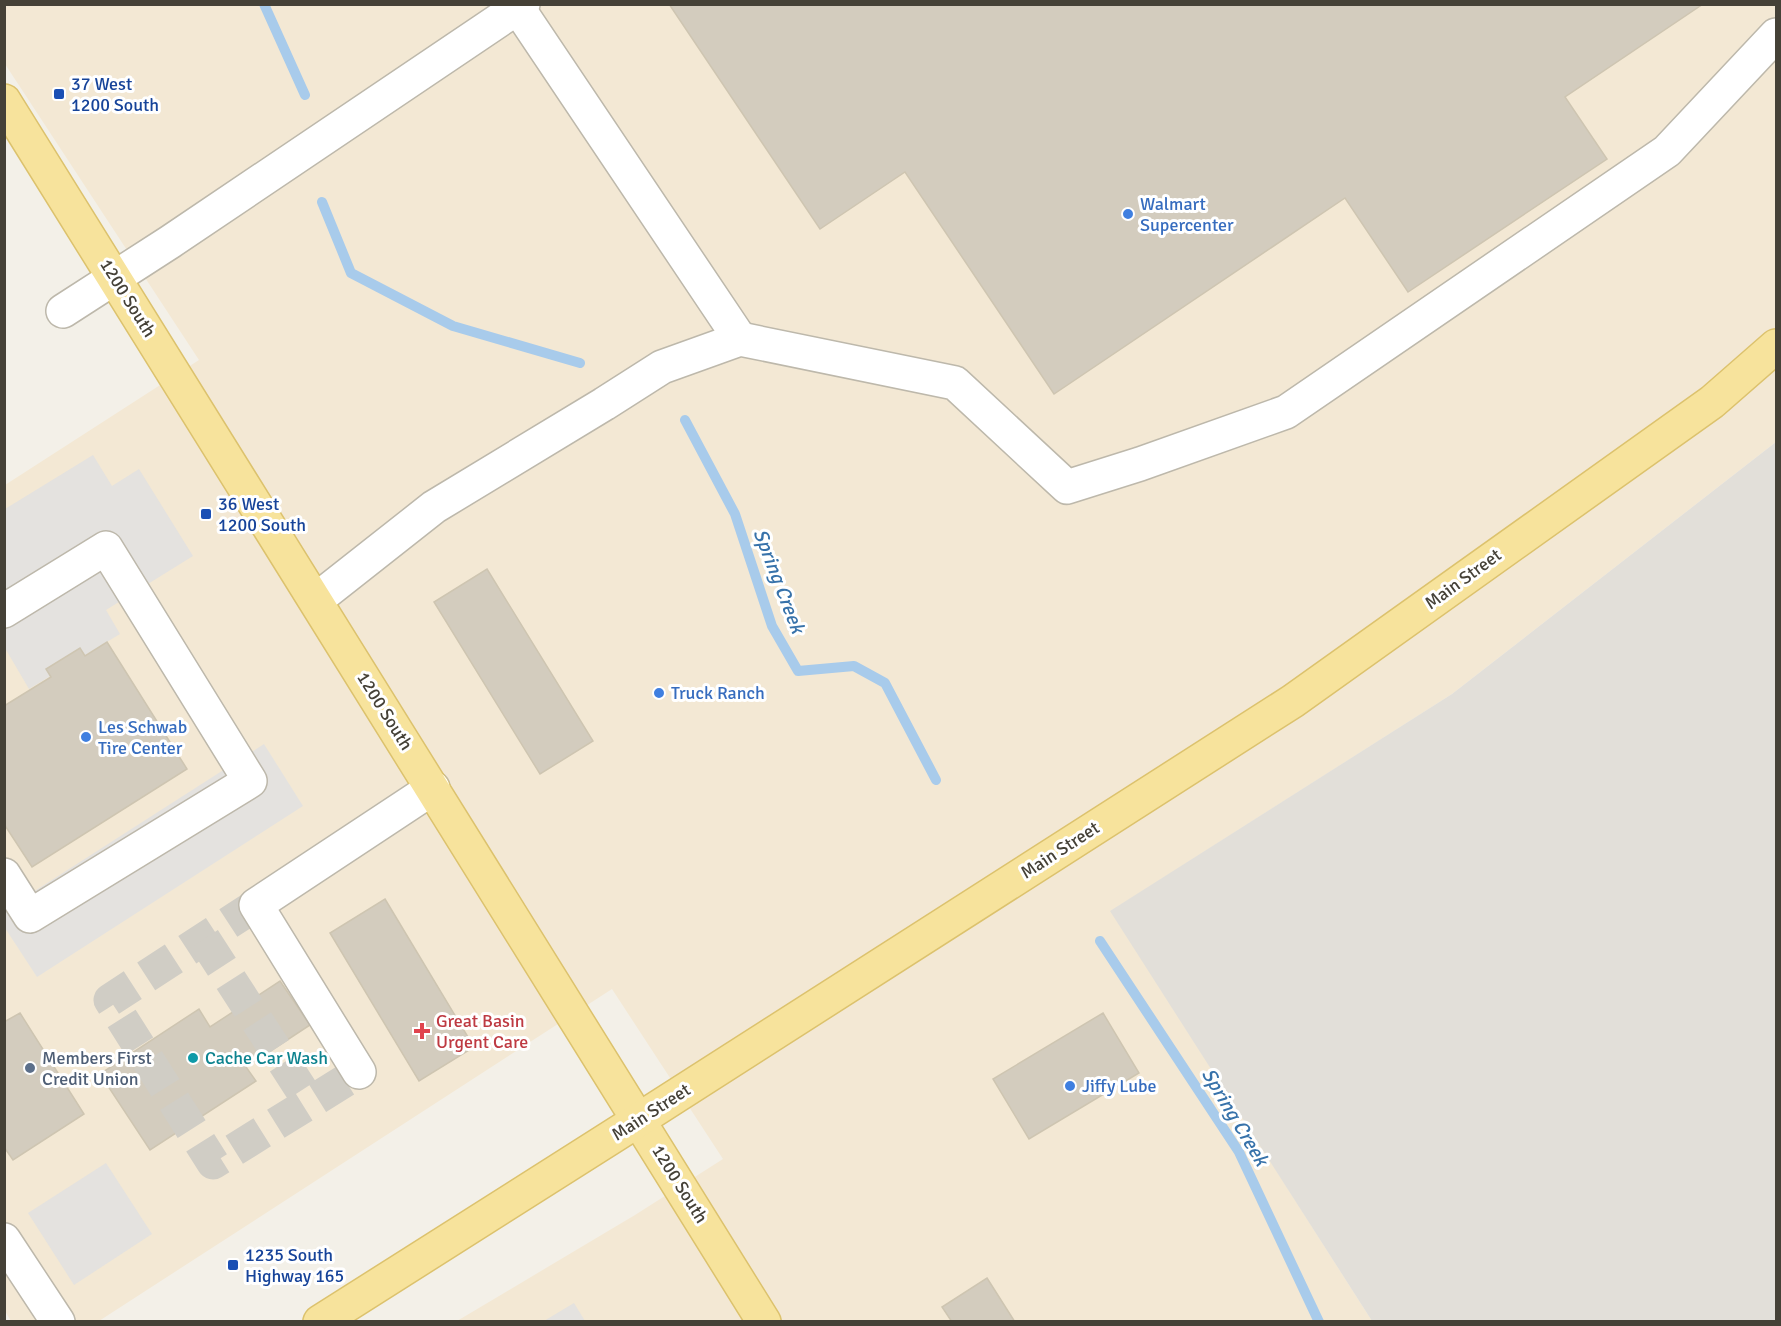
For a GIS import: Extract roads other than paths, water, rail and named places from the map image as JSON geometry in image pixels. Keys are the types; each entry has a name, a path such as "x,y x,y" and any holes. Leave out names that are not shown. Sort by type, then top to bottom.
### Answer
{"main road":[{"name":"1200 South","path":"4,101 640,1119 764,1322"},
{"name":"Main Street","path":"320,1322 1293,701 1712,402 1776,346"}],"lane":[{"path":"63,311 520,6 740,339"},
{"path":"316,600 434,507 662,367 740,339 955,383 1067,487 1140,465 1287,412 1667,151 1776,35"},
{"path":"4,611 106,548 250,781 30,916 4,874"},
{"path":"359,1072 256,905 433,788"},
{"path":"4,1240 58,1322"}],"waterway":[{"name":"Spring Creek","path":"264,4 305,95"},
{"name":"Spring Creek","path":"322,202 351,273 453,326 580,363"},
{"name":"Spring Creek","path":"685,420 735,514 772,626 798,671 854,666 885,683 936,780"},
{"name":"Spring Creek","path":"1100,941 1239,1152 1319,1322"}],"tunnel":[{"path":"256,905 110,1000 213,1163 359,1072"},
{"path":"204,939 310,1103"}],"place":[{"name":"37 West 1200 South","path":"59,94"},
{"name":"Walmart Supercenter","path":"1128,214"},
{"name":"36 West 1200 South","path":"206,514"},
{"name":"Truck Ranch","path":"659,693"},
{"name":"Les Schwab Tire Center","path":"86,737"},
{"name":"Great Basin Urgent Care","path":"422,1031"},
{"name":"Cache Car Wash","path":"193,1058"},
{"name":"Members First Credit Union","path":"30,1068"},
{"name":"Jiffy Lube","path":"1070,1086"},
{"name":"1235 South Highway 165","path":"233,1265"}]}
